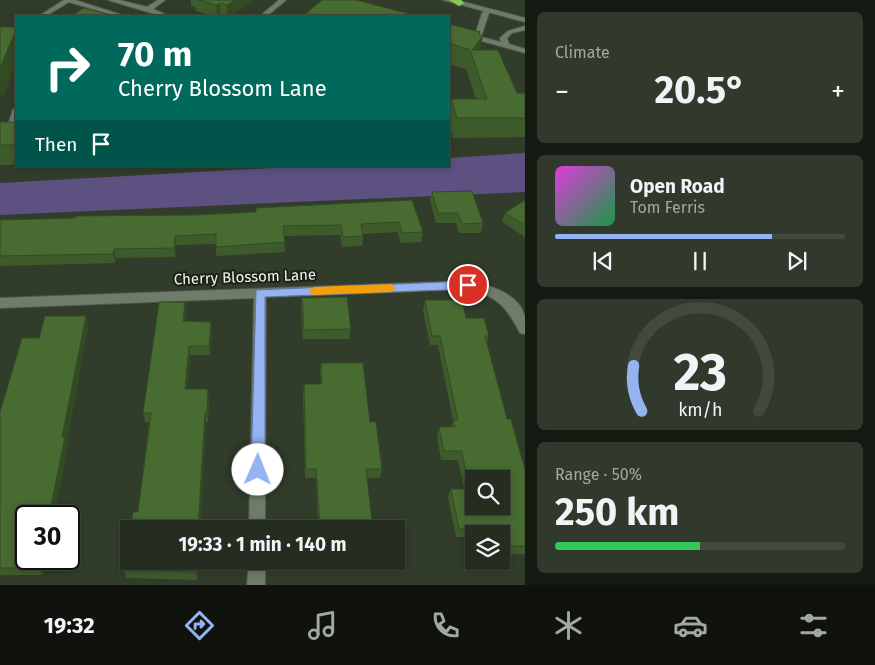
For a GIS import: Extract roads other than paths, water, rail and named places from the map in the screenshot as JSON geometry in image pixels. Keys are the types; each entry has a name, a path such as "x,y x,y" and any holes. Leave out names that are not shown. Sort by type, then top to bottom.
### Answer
{"street":[{"path":"447,0 525,20"},
{"name":"Cherry Blossom Lane","path":"1,306 468,285 501,294 514,309 525,330"},
{"path":"257,520 260,293"},
{"path":"256,585 257,570"}],"lane":[{"path":"44,15 69,0 118,15"},
{"path":"111,0 148,9 163,15"},
{"path":"148,9 162,0"},
{"path":"264,15 283,0"},
{"path":"93,15 101,10"},
{"path":"477,37 483,30 483,16 487,10"},
{"path":"506,46 503,38 510,32 525,28"},
{"path":"450,30 525,51"},
{"path":"0,130 10,130 15,114"}]}
